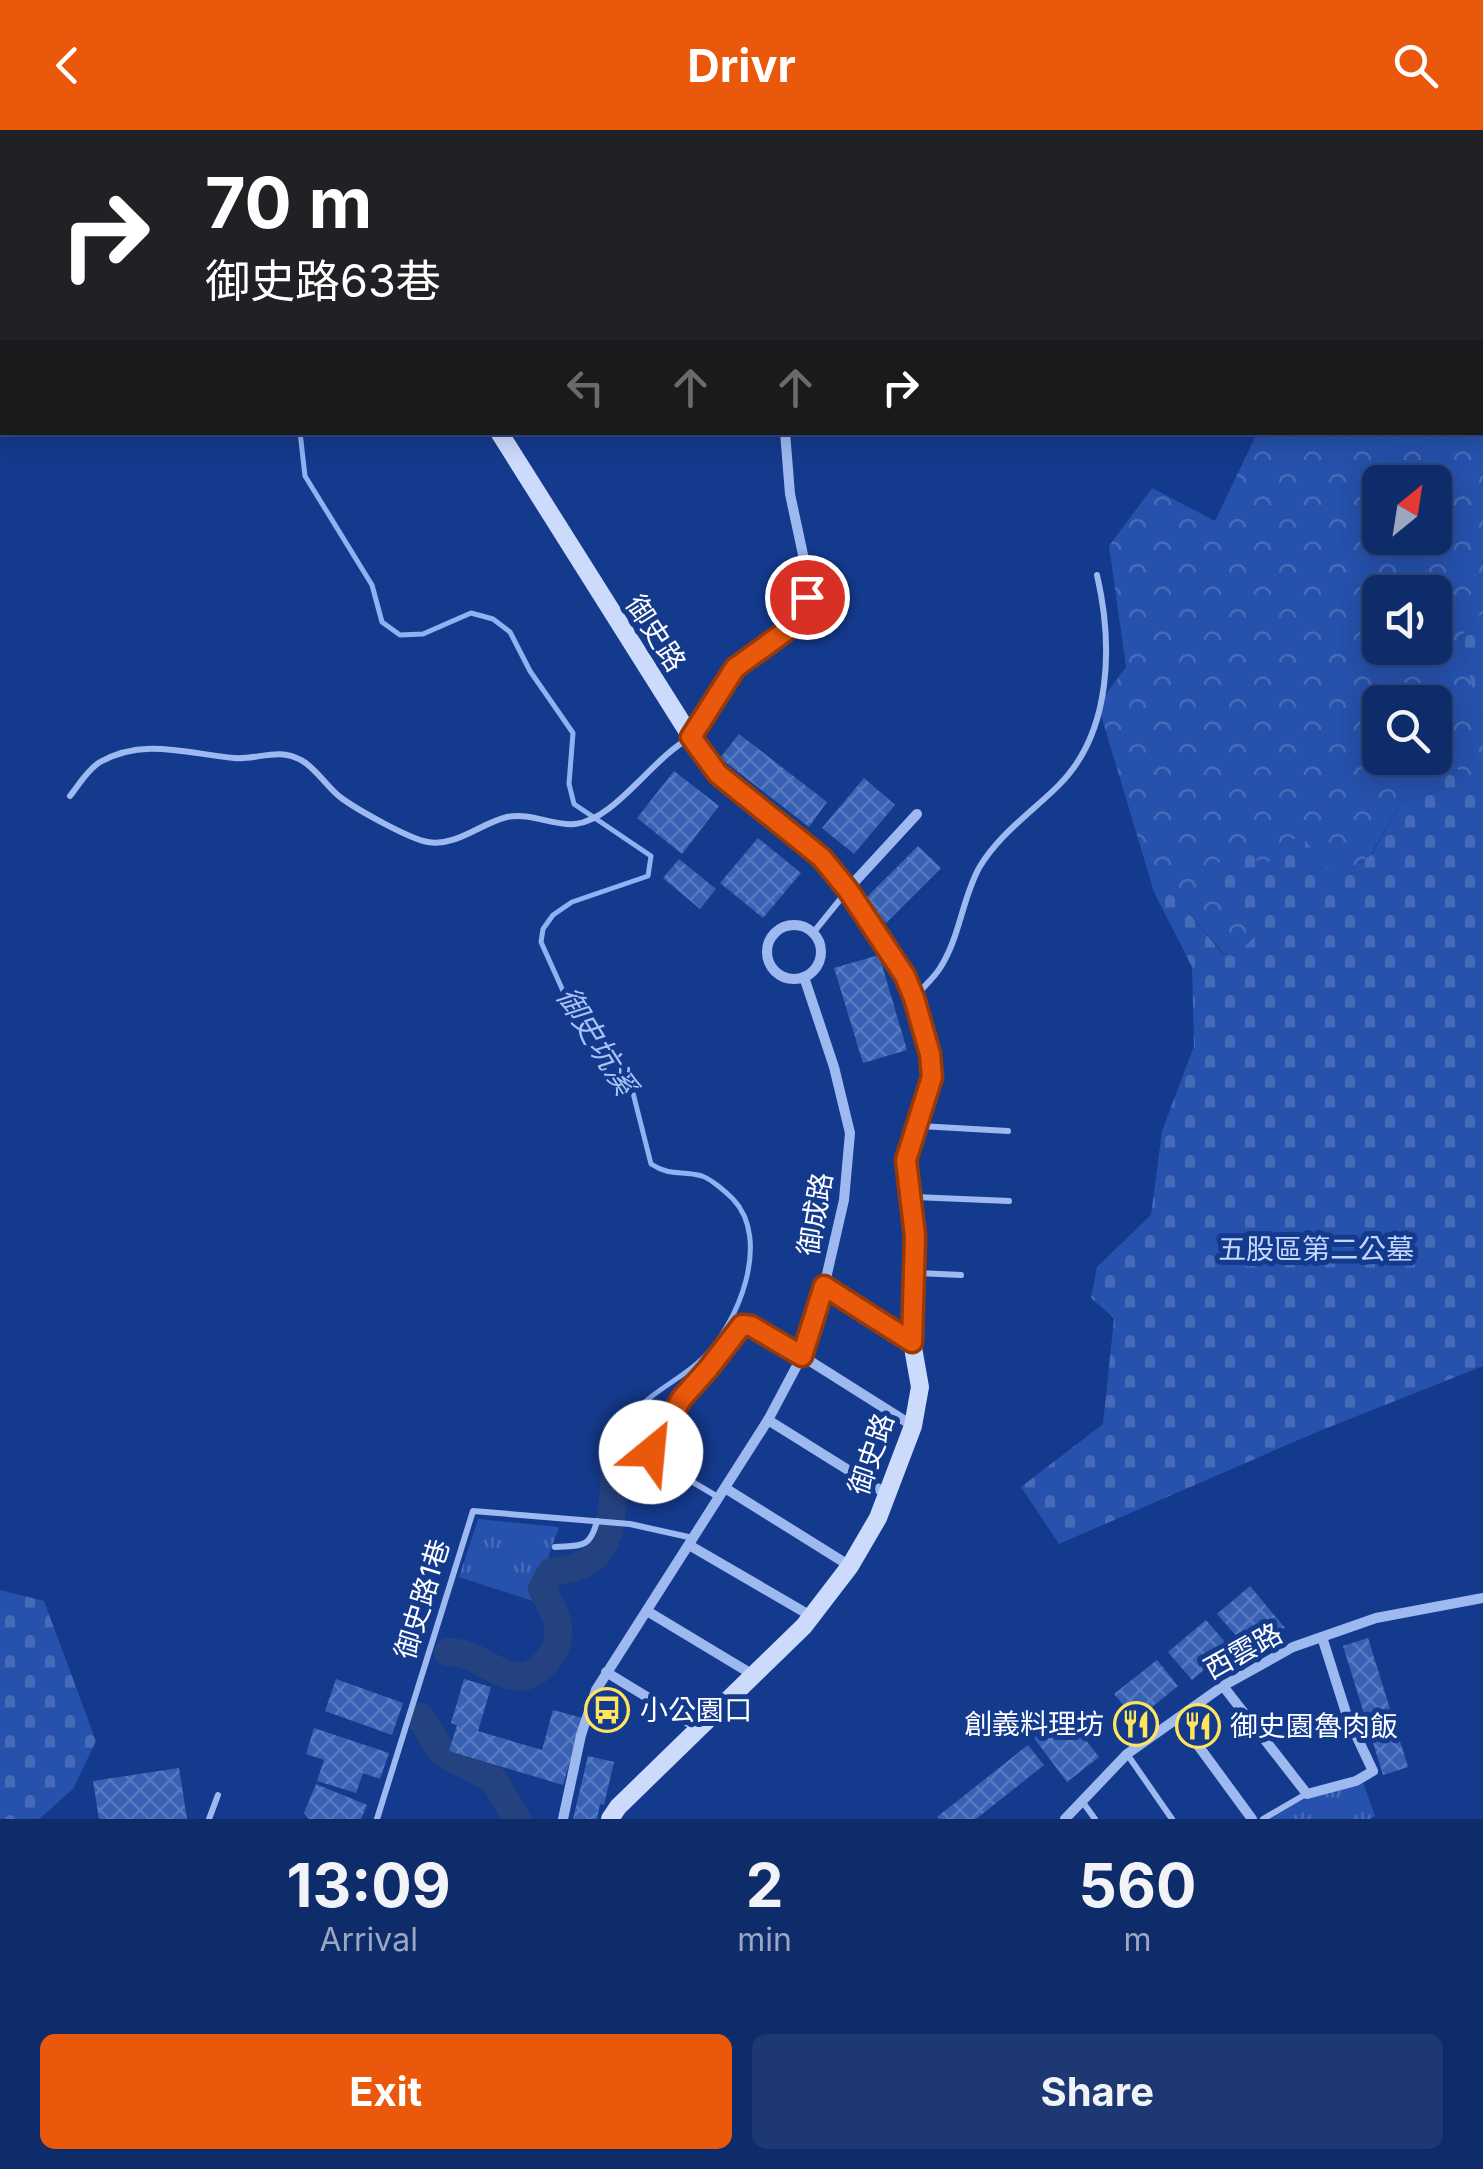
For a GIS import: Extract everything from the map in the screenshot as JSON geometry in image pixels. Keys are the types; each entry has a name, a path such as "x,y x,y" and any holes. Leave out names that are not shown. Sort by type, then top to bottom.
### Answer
{"street":[{"name":"御史路","path":"501,435 718,774 822,858 848,890 905,976 930,1054 932,1077 906,1160 915,1236 912,1342 920,1387 912,1426 878,1518 850,1566 812,1616 610,1819"},
{"path":"691,737 735,668 793,626 807,597 808,578 790,494 785,435"},
{"path":"848,890 917,814"},
{"path":"801,926 813,933 821,954 816,968 804,977 789,978 775,971 768,958 769,942 786,927 801,926"},
{"name":"御成路","path":"563,1819 581,1734 596,1690 768,1420 802,1356 824,1286 844,1200 850,1133 834,1067 804,977"},
{"path":"824,1286 912,1342"},
{"path":"802,1356 912,1426"},
{"path":"768,1420 885,1493"},
{"path":"722,1493 850,1566"},
{"path":"691,1542 812,1616"},
{"name":"西雲路","path":"1065,1819 1127,1754 1223,1686 1294,1647 1376,1618 1483,1598"},
{"path":"647,1610 755,1676"},
{"path":"1223,1686 1307,1794 1356,1780 1373,1770 1348,1716 1322,1637"},
{"path":"606,1672 698,1728"},
{"path":"1178,1718 1252,1819"}],"lane":[{"path":"914,998 940,968 980,866 1005,834 1062,782 1084,754 1104,690 1107,617 1097,575"},
{"path":"70,796 98,764 136,748 186,749 237,759 288,754 305,762 341,798 428,842 449,840 506,817 530,816 578,824 606,810 674,746 691,737"},
{"path":"813,933 848,890"},
{"path":"917,1126 1008,1130"},
{"path":"910,1197 1009,1200"},
{"path":"914,1273 961,1275"},
{"path":"722,1493 654,1459 651,1447 682,1398 742,1325 751,1326 802,1356"},
{"name":"御史路1巷","path":"377,1819 474,1512 597,1521"},
{"path":"555,1548 584,1545 593,1538 597,1521 630,1524 691,1542"},
{"path":"1127,1754 1172,1819"},
{"path":"1263,1819 1307,1794"},
{"path":"210,1819 218,1795"},
{"path":"1082,1801 1095,1819"}],"green space":[{"path":"1256,435 1483,435 1483,613 1460,637 1479,715 1483,717 1483,792 1452,766 1452,685 1362,685 1362,775 1437,775 1406,794 1371,854 1351,869 1326,867 1291,840 1263,868 1218,879 1258,922 1256,935 1236,956 1224,954 1167,887 1154,892 1098,705 1126,667 1109,546 1152,488 1215,521"},
{"path":"1483,613 1483,717 1479,715 1460,637"},
{"name":"五股區第二公墓","path":"1452,765 1483,792 1483,1366 1312,1434 1059,1544 1021,1487 1103,1424 1114,1318 1091,1298 1097,1267 1151,1215 1162,1131 1194,1046 1192,967 1154,892 1167,887 1223,954 1236,956 1256,935 1257,922 1218,879 1217,865 1233,848 1247,848 1263,868 1291,839 1304,839 1326,867 1351,869 1372,854 1406,794 1432,775 1452,775"},
{"path":"478,1519 559,1527 533,1601 459,1577"},
{"path":"0,1590 44,1601 96,1741 73,1789 39,1819 0,1819"},
{"path":"1363,1782 1375,1816 1370,1819 1270,1819 1307,1797"}],"building":[{"path":"739,734 827,802 809,827 720,758"},
{"path":"674,771 719,806 682,854 637,818"},
{"path":"864,778 895,805 854,854 822,828"},
{"path":"758,838 801,873 763,918 720,883"},
{"path":"918,846 941,868 886,923 863,901"},
{"path":"679,859 716,889 700,909 663,878"},
{"path":"879,955 907,1050 863,1063 834,968"},
{"path":"1250,1586 1285,1628 1253,1655 1217,1614"},
{"path":"1206,1620 1230,1648 1192,1680 1168,1652"},
{"path":"1368,1638 1408,1767 1383,1775 1343,1646"},
{"path":"1157,1660 1178,1686 1136,1720 1114,1694"},
{"path":"336,1679 403,1703 392,1735 325,1711"},
{"path":"464,1679 491,1687 478,1731 542,1750 553,1710 583,1718 563,1785 449,1751 457,1725 451,1723"},
{"path":"1066,1714 1099,1757 1067,1782 1034,1738"},
{"path":"314,1728 389,1753 380,1779 363,1773 356,1793 317,1781 324,1760 306,1754"},
{"path":"1028,1745 1044,1765 976,1819 937,1817"},
{"path":"588,1756 614,1762 604,1805 600,1804 597,1819 573,1819"},
{"path":"179,1768 187,1819 99,1819 93,1781"},
{"path":"316,1784 367,1805 361,1819 309,1819 304,1813"}],"waterway":[{"name":"御史坑溪","path":"300,435 305,476 372,585 382,622 400,635 423,634 471,613 493,619 510,632 530,671 573,733 569,784 574,804 651,856 648,876 572,902 553,915 543,929 541,942 568,1002 605,1047 632,1089 651,1164 665,1171 702,1176 730,1196 744,1216 750,1236 750,1258 738,1304 716,1343 632,1416 615,1458"},
{"name":"御史坑溪","path":"448,1652 514,1676 526,1676 539,1669 552,1654 559,1629 542,1589 551,1572 581,1565 602,1547 611,1519 615,1458"},
{"name":"御史坑溪","path":"420,1717 443,1753 494,1780 517,1819"}],"place":[{"name":"小公園口","path":"607,1710"},
{"name":"創義料理坊","path":"1136,1724"},
{"name":"御史園魯肉飯","path":"1198,1726"}],"route":[{"path":"651,1452 682,1398 742,1325 751,1326 802,1356 824,1286 912,1342 915,1236 906,1160 932,1077 930,1054 914,998 905,976 822,858 718,774 691,737 735,668 793,626 807,597"}]}
